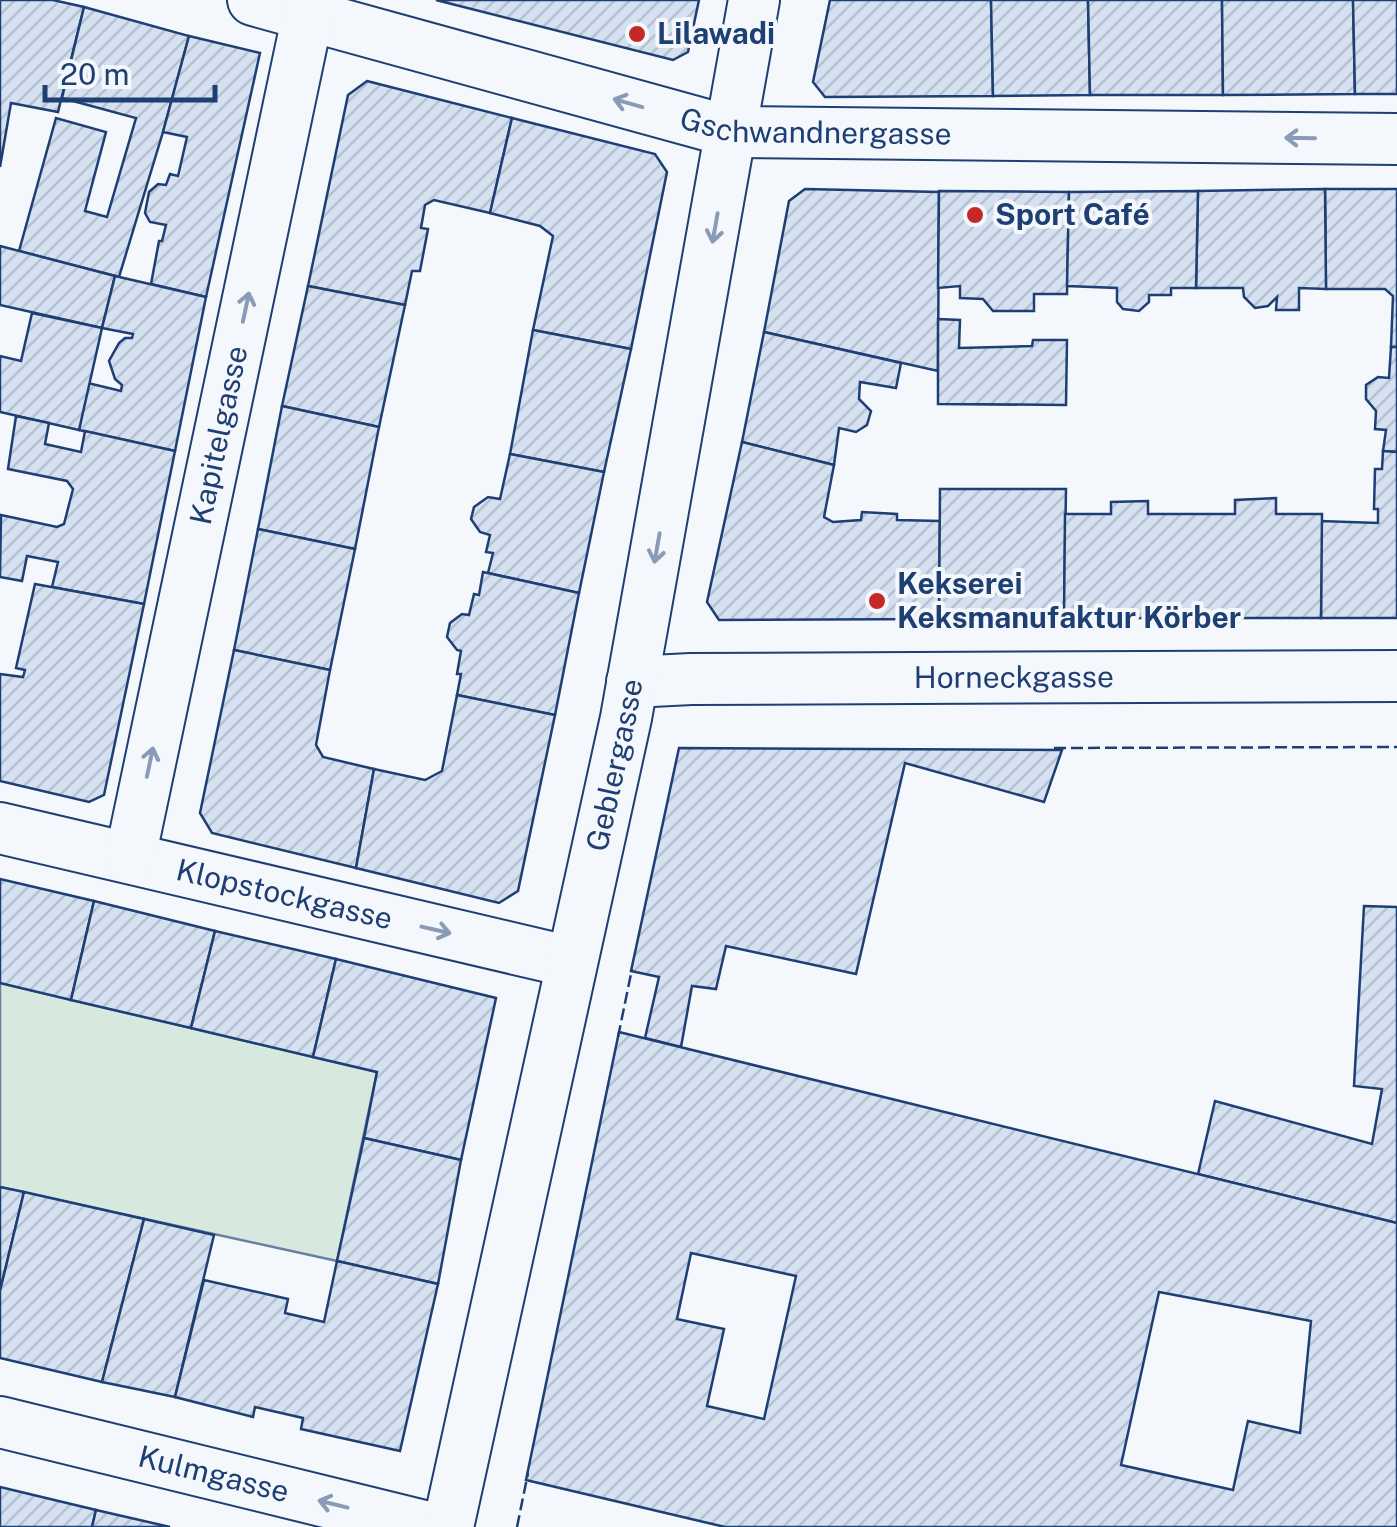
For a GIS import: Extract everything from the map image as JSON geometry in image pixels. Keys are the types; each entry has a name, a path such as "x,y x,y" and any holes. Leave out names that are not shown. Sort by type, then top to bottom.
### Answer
{"street":[{"name":"Gschwandnergasse","path":"253,0 732,132 1397,139"},
{"name":"Geblergasse","path":"448,1527 632,682 754,0"},
{"name":"Kapitelgasse","path":"130,858 308,14"},
{"name":"Horneckgasse","path":"632,682 711,678 1397,676"},
{"name":"Klopstockgasse","path":"0,828 571,962"},
{"name":"Kulmgasse","path":"0,1422 428,1527"}],"shaded area":[{"path":"0,983 377,1072 337,1261 0,1187"}],"building":[{"path":"0,0 53,0 84,7 58,112 11,103 0,167"},
{"path":"436,0 699,0 688,52 673,60"},
{"path":"830,0 991,0 993,96 825,97 813,82"},
{"path":"991,0 1088,0 1090,95 993,96"},
{"path":"1088,0 1222,0 1223,95 1090,95"},
{"path":"1222,0 1353,0 1355,94 1223,95"},
{"path":"1353,0 1397,0 1397,94 1355,94"},
{"path":"84,7 189,36 119,277 19,251 56,118 106,132 85,211 107,217 136,118 62,98"},
{"path":"189,36 260,53 206,297 151,284 166,225 150,222 145,213 149,192 158,184 166,185 170,174 178,176 187,137 163,132"},
{"path":"367,81 512,118 490,213 434,200 425,205 421,228 428,229 420,271 412,271 405,305 308,286 348,95"},
{"path":"512,118 655,154 667,172 631,349 533,330 553,236 540,226 490,213"},
{"path":"805,189 939,192 938,371 764,332 789,201"},
{"path":"1325,189 1397,189 1397,347 1391,347 1393,296 1385,289 1326,289"},
{"path":"1325,189 1326,289 1299,288 1299,310 1276,310 1277,297 1268,306 1255,308 1244,297 1243,288 1196,288 1198,191"},
{"path":"939,191 1069,192 1067,294 1034,294 1034,311 993,311 983,299 960,298 960,286 938,288"},
{"path":"1198,191 1196,288 1171,288 1171,295 1149,295 1149,302 1139,311 1123,309 1117,302 1117,288 1067,286 1069,192"},
{"path":"0,246 115,276 102,328 0,305"},
{"path":"115,276 206,297 175,451 79,430 88,383 121,391 122,385 115,379 109,361 119,343 133,334 102,328"},
{"path":"308,286 405,305 379,427 282,406"},
{"path":"32,313 102,328 79,430 0,412 0,356 21,361"},
{"path":"938,319 960,320 959,348 1032,346 1033,340 1067,340 1066,405 938,404"},
{"path":"533,330 631,349 604,472 510,454"},
{"path":"764,332 901,363 896,388 860,382 859,399 871,411 867,425 856,432 839,428 834,465 742,442"},
{"path":"1391,347 1397,347 1397,452 1383,451 1386,430 1375,429 1376,411 1366,399 1366,385 1378,377 1389,378"},
{"path":"282,406 379,427 355,549 258,529"},
{"path":"16,416 49,423 45,444 81,452 85,431 175,451 144,604 52,587 58,562 27,556 22,581 0,577 1,515 57,527 64,524 73,489 67,481 8,469"},
{"path":"742,442 834,465 824,517 833,522 861,520 862,512 897,514 897,520 940,521 939,619 719,620 707,602"},
{"path":"1383,451 1397,452 1397,618 1321,618 1321,521 1378,523 1378,509 1374,509 1375,469 1382,469"},
{"path":"510,454 604,472 579,593 488,573 493,553 486,552 490,535 480,532 471,519 474,507 488,497 500,499"},
{"path":"940,489 1066,489 1064,618 939,619"},
{"path":"1276,498 1276,514 1322,514 1321,618 1064,618 1065,514 1111,514 1111,502 1148,501 1148,514 1235,514 1235,500"},
{"path":"258,529 355,549 330,670 234,650"},
{"path":"483,572 579,593 555,715 457,695 461,651 447,637 450,623 462,614 469,615 474,594 479,595"},
{"path":"35,584 144,604 104,795 89,802 0,781 0,674 23,677 25,670 16,668"},
{"path":"234,650 330,670 316,745 323,757 374,769 356,868 212,833 200,813"},
{"path":"457,695 555,715 518,891 499,903 356,868 374,769 425,780 442,771"},
{"path":"679,748 1062,750 1044,802 905,763 856,974 726,946 716,989 692,986 681,1047 645,1038 659,977 631,971"},
{"path":"0,879 94,901 71,1000 0,983"},
{"path":"94,901 215,931 191,1028 71,1000"},
{"path":"1364,906 1397,907 1397,1223 1198,1174 1215,1101 1372,1144 1382,1089 1354,1086"},
{"path":"215,931 336,959 313,1057 191,1028"},
{"path":"336,959 496,998 461,1160 364,1138 377,1072 313,1057"},
{"path":"619,1032 1397,1223 1397,1527 725,1527 526,1480","holes":["691,1253 796,1276 764,1419 707,1406 724,1329 677,1319","1159,1292 1311,1321 1300,1433 1248,1421 1233,1490 1121,1465"]},
{"path":"364,1138 461,1160 438,1284 337,1261"},
{"path":"0,1187 24,1192 0,1291"},
{"path":"24,1192 144,1219 102,1382 0,1358 0,1291"},
{"path":"144,1219 214,1235 175,1397 102,1382"},
{"path":"337,1261 438,1284 400,1451 301,1429 303,1418 255,1407 253,1417 175,1397 204,1280 288,1299 285,1313 324,1322"},
{"path":"0,1487 96,1510 92,1527 0,1527"},
{"path":"96,1510 170,1527 92,1527"}],"fence":[{"path":"1054,748 1397,747"},
{"path":"618,1037 632,969"},
{"path":"517,1527 528,1473"}],"place":[{"name":"Lilawadi","path":"637,34"},
{"name":"Sport Café","path":"975,215"},
{"name":"Kekserei Keksmanufaktur Körber","path":"877,601"}]}
